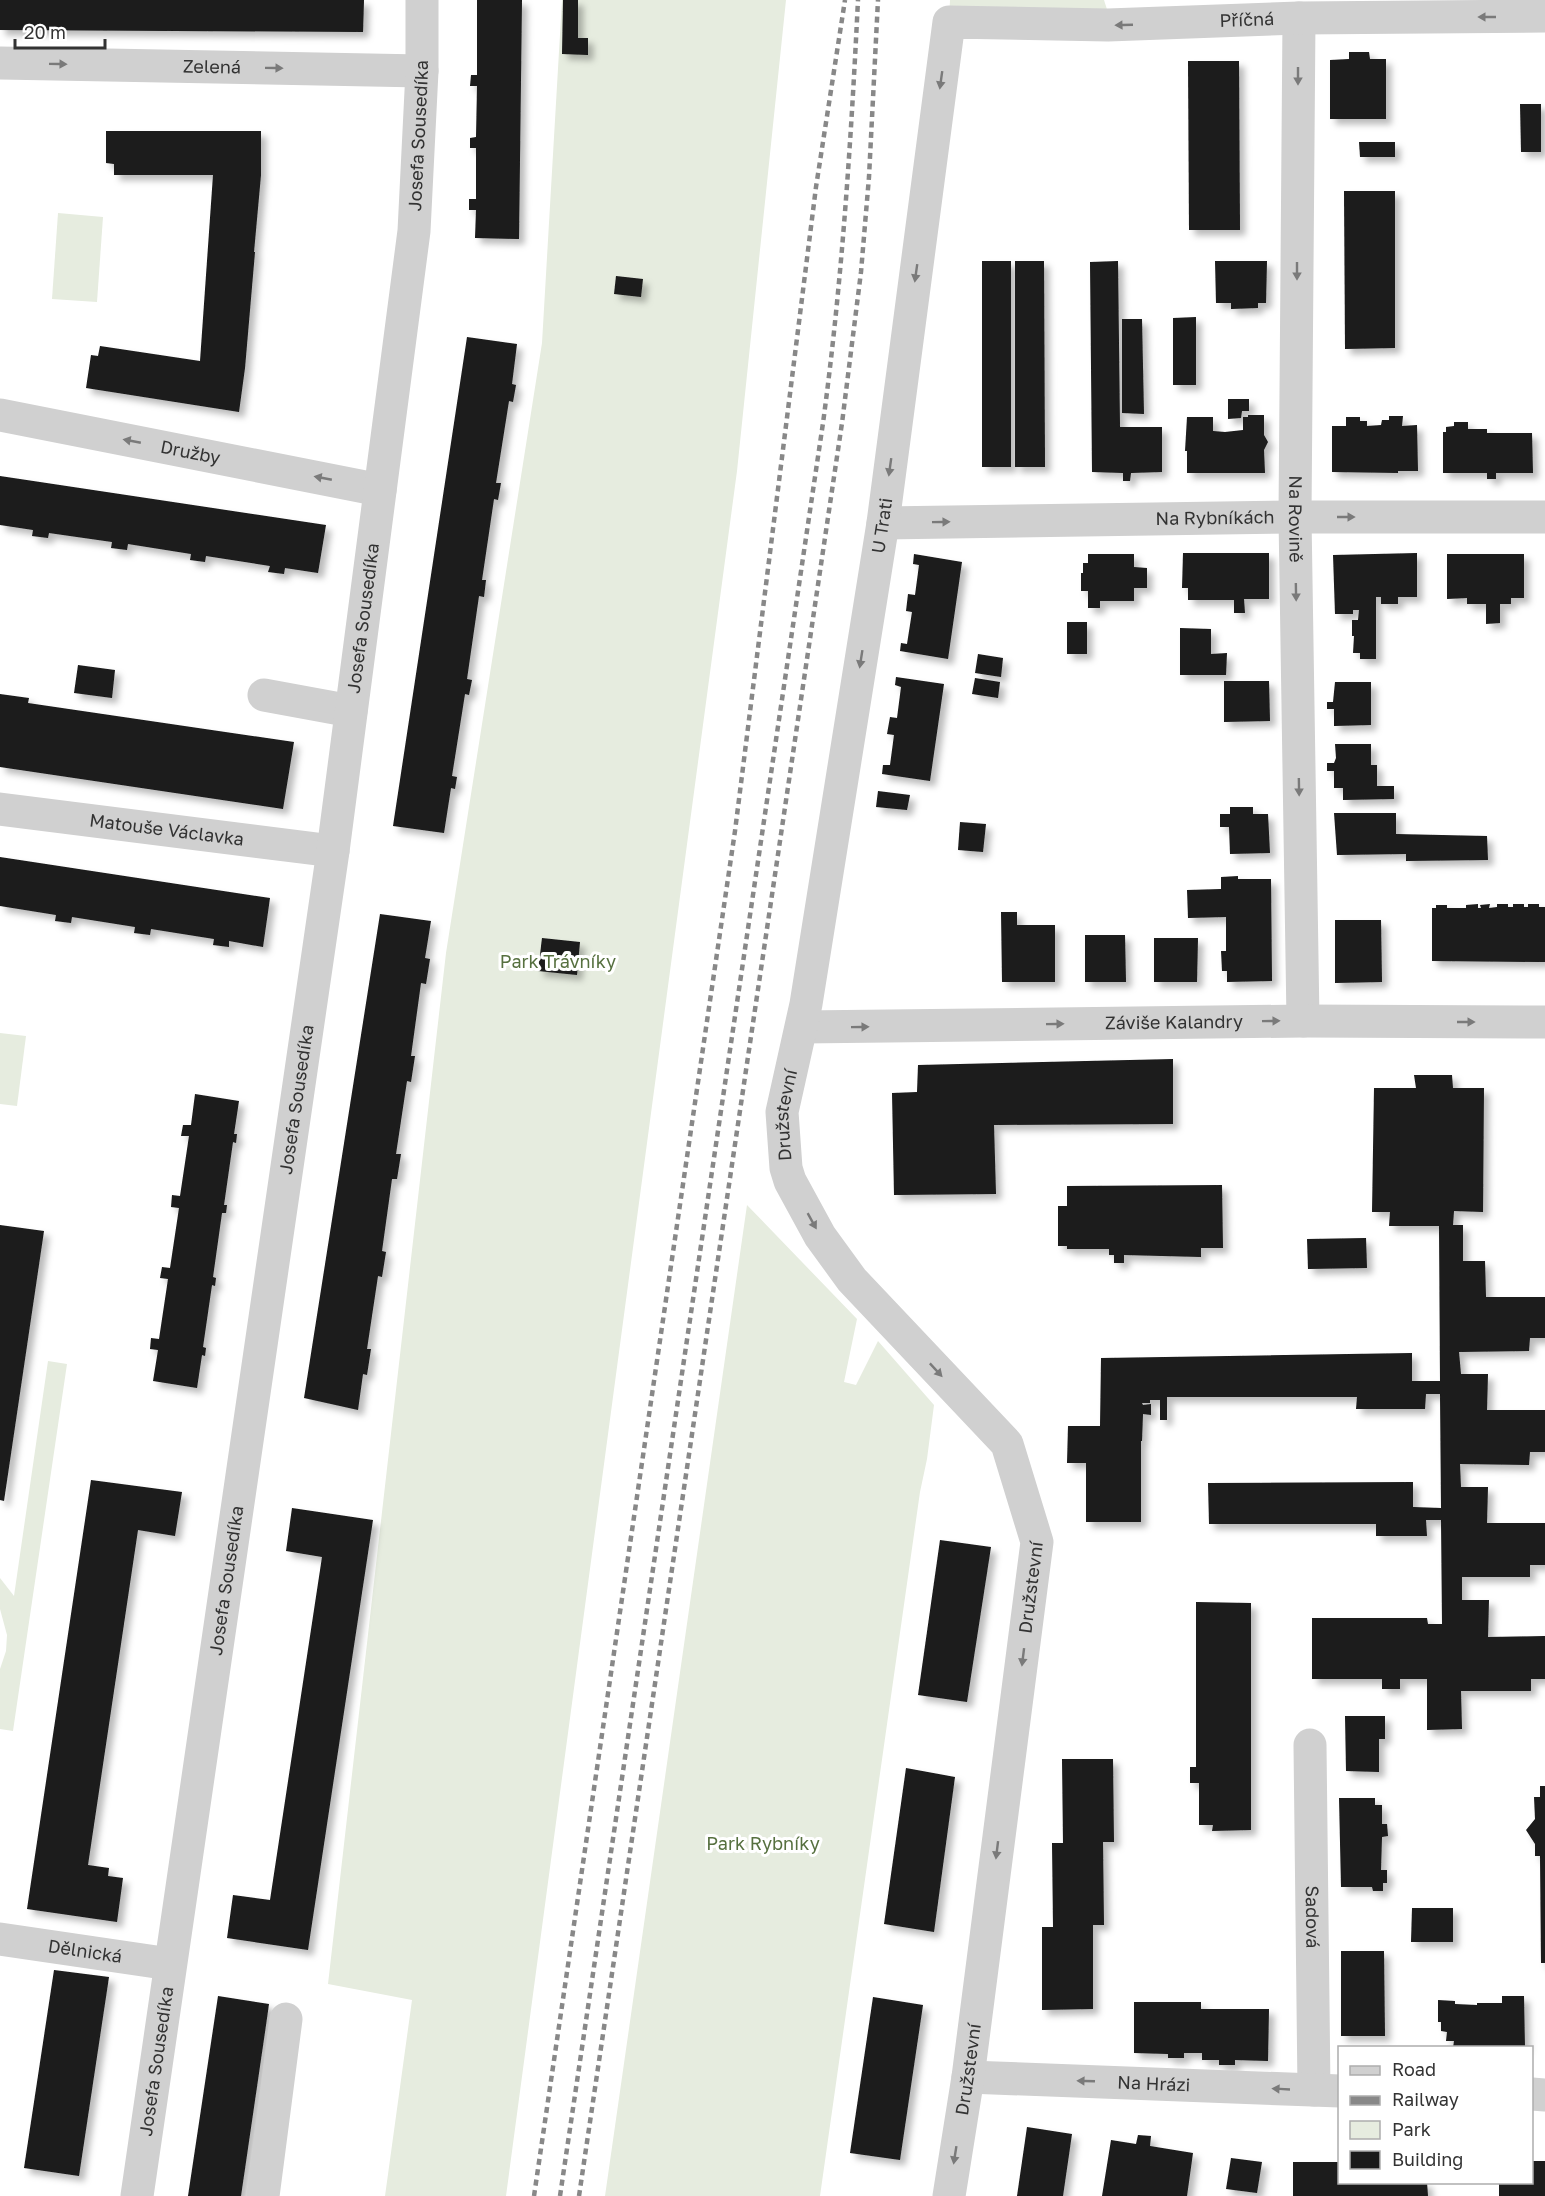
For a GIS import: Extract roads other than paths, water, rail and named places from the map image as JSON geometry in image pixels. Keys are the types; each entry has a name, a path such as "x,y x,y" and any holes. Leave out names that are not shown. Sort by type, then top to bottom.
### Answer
{"street":[{"name":"Josefa Sousedíka","path":"137,2196 333,851 414,231 422,70 422,0"},
{"name":"Příčná","path":"949,22 1108,25 1160,12 1299,18 1545,16"},
{"name":"Na Rovině","path":"1299,18 1295,517 1303,1021"},
{"name":"U Trati","path":"802,1028 883,523 949,22"},
{"name":"Zelená","path":"0,63 422,70"},
{"name":"Družby","path":"0,415 380,490"},
{"name":"Na Rybníkách","path":"883,523 1295,517 1545,517"},
{"path":"264,695 351,711"},
{"name":"Matouše Václavka","path":"0,809 333,851"},
{"name":"Záviše Kalandry","path":"802,1028 1303,1021 1545,1022"},
{"name":"Družstevní","path":"802,1028 782,1112 786,1168 790,1181 820,1236 852,1280 1006,1444 1037,1542 968,2077 949,2196"},
{"name":"Sadová","path":"1310,1745 1327,2090"},
{"name":"Dělnická","path":"0,1939 170,1964"},
{"path":"263,2196 286,2019"},
{"name":"Na Hrázi","path":"968,2077 1327,2090"}],"railway":[{"path":"534,2196 735,831 816,187 845,0"},
{"path":"560,2196 823,423 836,317 845,212 858,0"},
{"path":"579,2196 842,423 861,272 869,177 878,0"}],"park label":[{"name":"Park Trávníky","path":"558,962"},
{"name":"Park Rybníky","path":"763,1844"}]}
